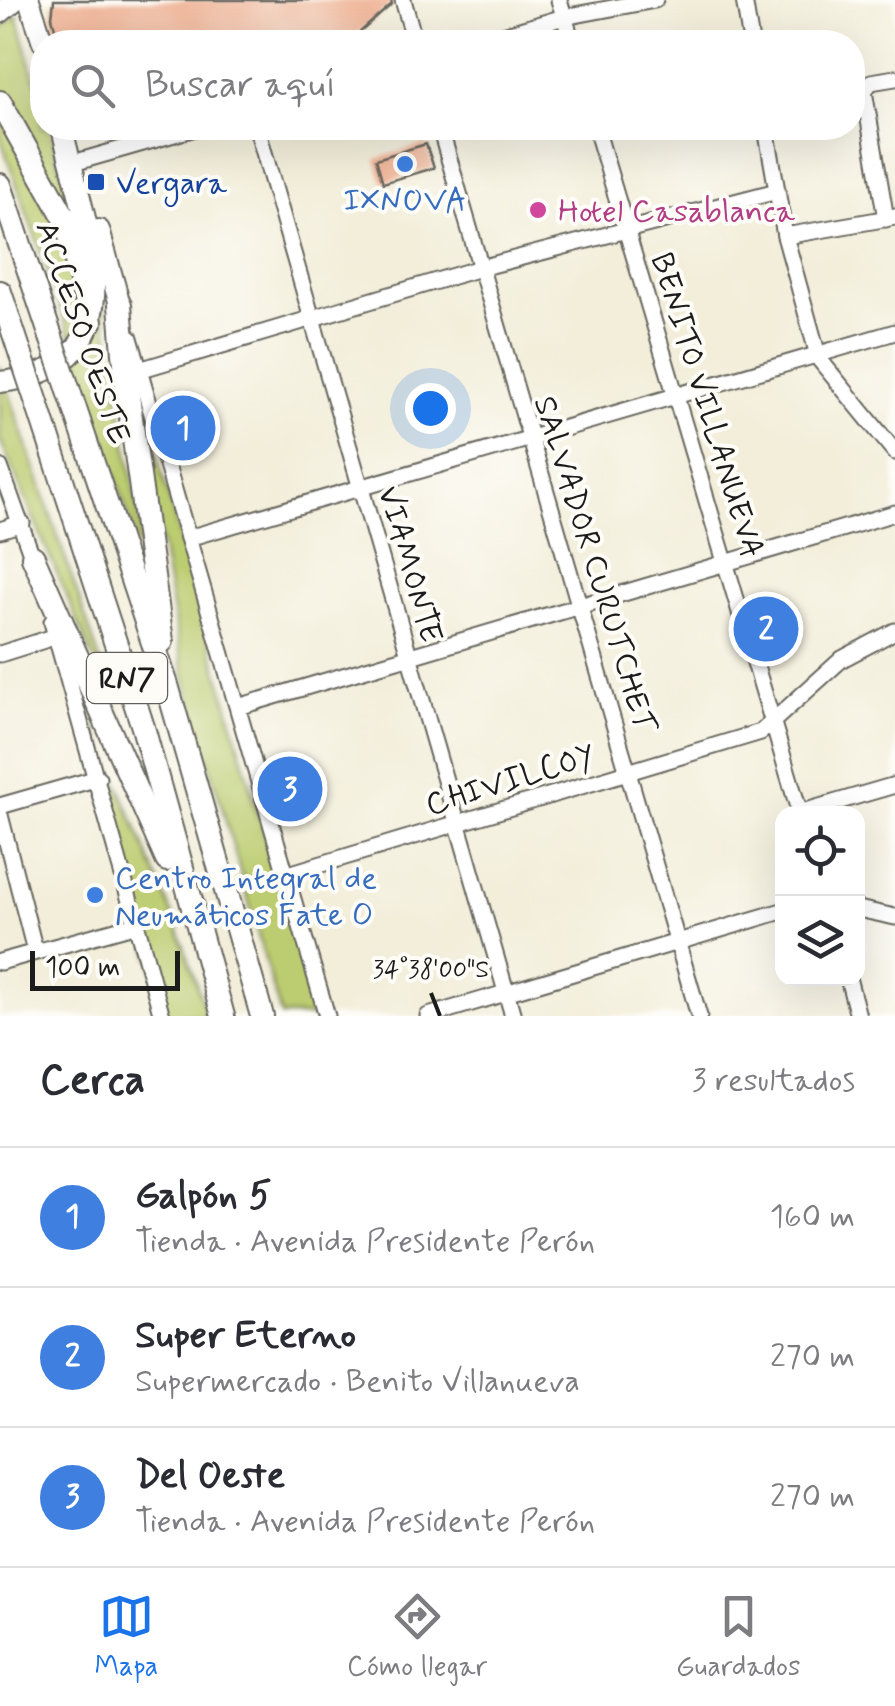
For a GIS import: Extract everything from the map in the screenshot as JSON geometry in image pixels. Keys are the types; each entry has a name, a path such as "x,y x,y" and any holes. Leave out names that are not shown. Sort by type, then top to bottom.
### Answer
{"highway":[{"path":"0,102 66,220 91,322"},
{"name":"ACCESO OESTE","path":"0,185 167,685 262,1016"},
{"name":"ACCESO OESTE","path":"0,292 143,728 223,1016"},
{"path":"120,305 167,685"},
{"path":"0,309 17,343"},
{"path":"33,557 205,953"}],"main road":[{"path":"0,13 14,0"},
{"path":"29,0 39,30"},
{"path":"0,382 56,364 78,346 91,322 96,272 65,140"},
{"path":"74,140 120,305"}],"street":[{"path":"403,0 412,30"},
{"path":"559,0 568,30"},
{"path":"522,30 656,0"},
{"path":"744,0 749,30"},
{"path":"785,236 891,218 866,85 895,78"},
{"path":"80,161 153,140"},
{"name":"VIAMONTE","path":"260,140 513,1016"},
{"name":"SALVADOR CURUTCHET","path":"443,140 698,1016"},
{"name":"BENITO VILLANUEVA","path":"600,140 797,806"},
{"path":"768,140 785,236 816,351 895,452"},
{"path":"139,370 480,268 777,191"},
{"path":"120,305 326,1016"},
{"path":"188,538 816,351 895,332"},
{"path":"0,467 33,557 162,1016"},
{"path":"238,708 895,513"},
{"path":"0,530 22,523"},
{"name":"CHIVILCOY","path":"285,875 771,726 842,659 895,631"},
{"path":"0,654 56,636"},
{"path":"0,806 98,778"},
{"path":"823,806 895,785"},
{"path":"0,816 35,951"},
{"path":"865,911 895,917"},
{"path":"428,1016 775,913"},
{"path":"0,962 137,924"},
{"path":"850,986 858,1016"}],"green space":[{"path":"17,15 30,61 30,140 53,140 63,177 80,265 79,320 72,342 0,137 0,30"},
{"path":"103,299 149,580 77,356 95,330"},
{"path":"0,366 123,728 0,440"},
{"path":"138,389 316,1016 281,1016 183,670 135,396"},
{"path":"66,658 178,928 207,1016 167,1016"}],"building":[{"path":"54,0 391,0 392,4 363,30 56,30"},
{"name":"IXNOVA","path":"426,144 434,168 383,183 376,159"}],"place":[{"name":"IXNOVA","path":"405,164"},
{"name":"Vergara","path":"96,182"},
{"name":"Hotel Casablanca","path":"538,210"},
{"name":"Galpón 5","path":"183,428"},
{"name":"Super Eterno","path":"766,629"},
{"name":"Del Oeste","path":"290,789"},
{"name":"Centro Integral de Neumáticos Fate O","path":"95,895"}]}
